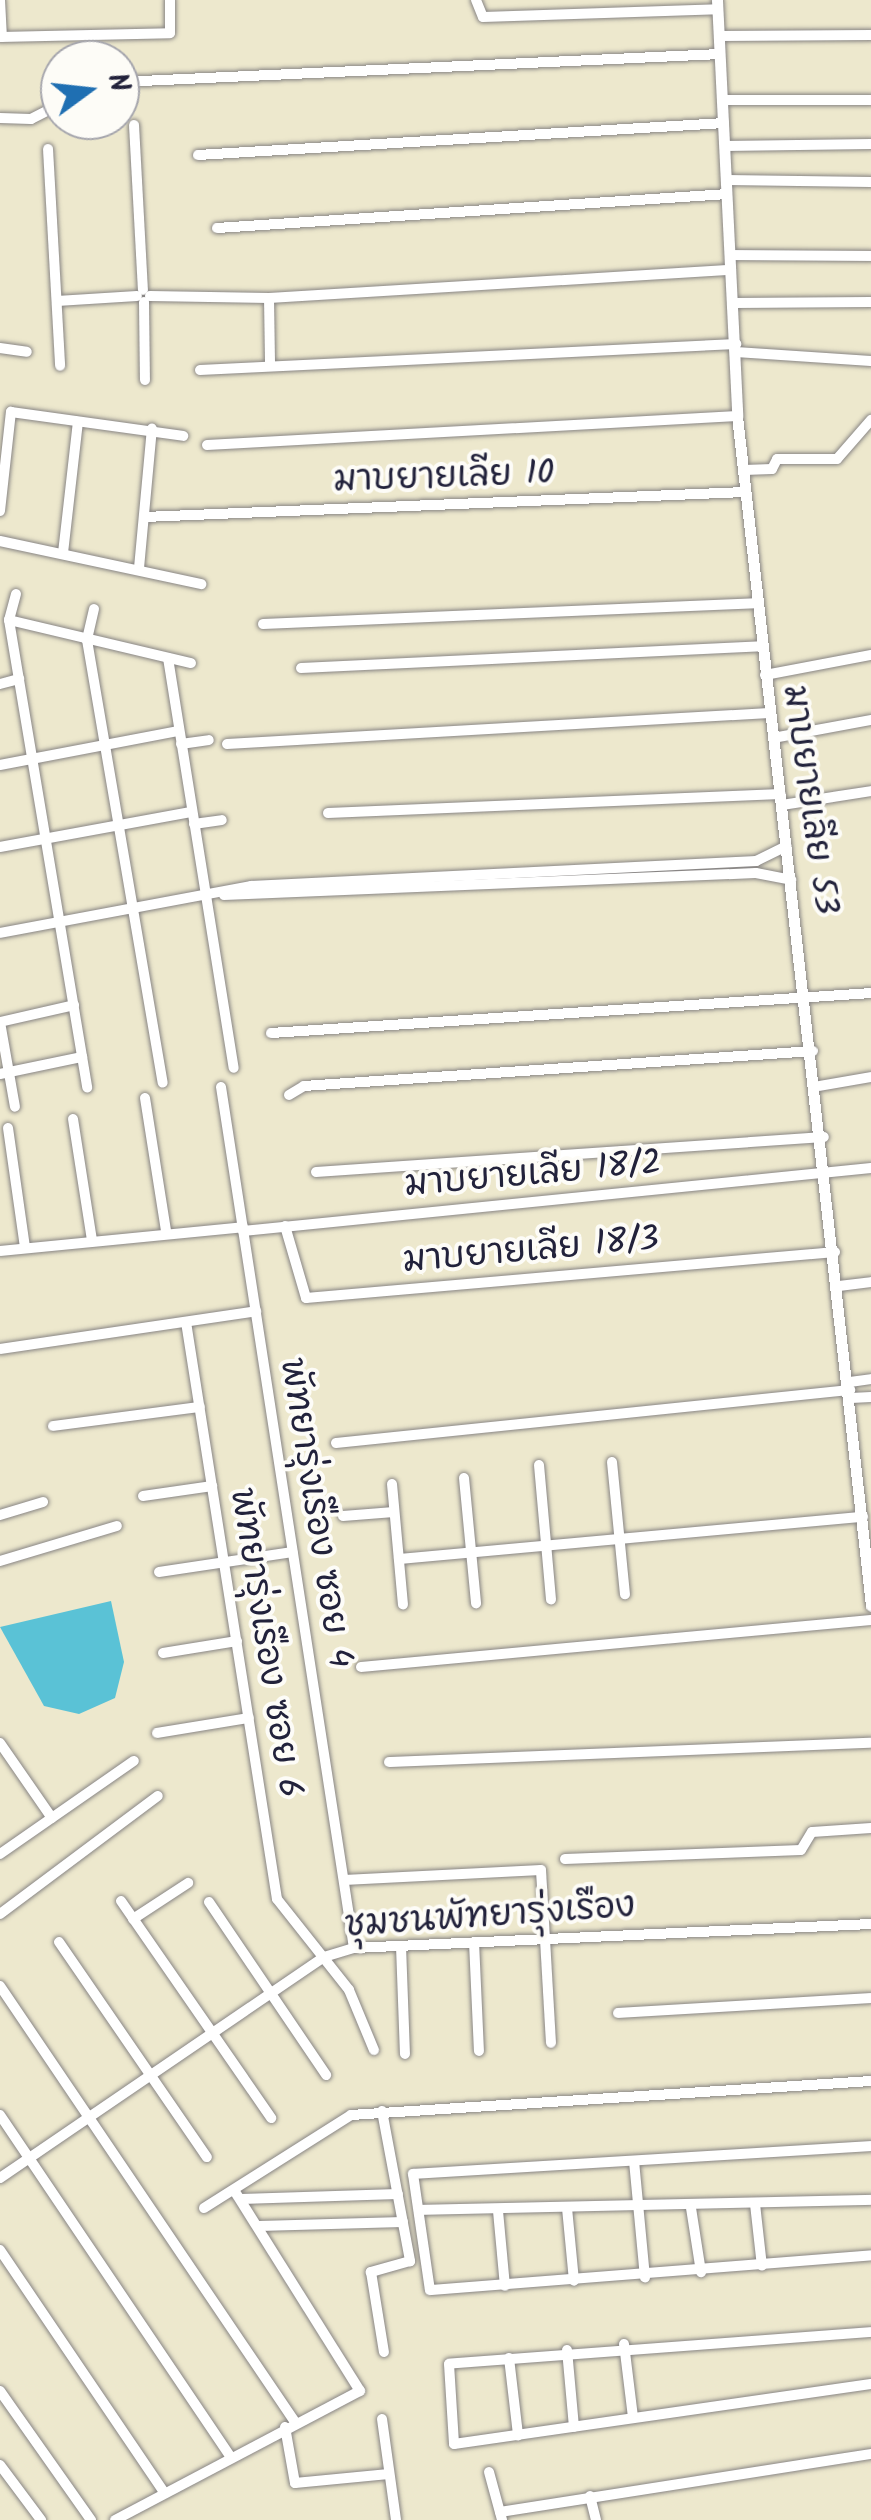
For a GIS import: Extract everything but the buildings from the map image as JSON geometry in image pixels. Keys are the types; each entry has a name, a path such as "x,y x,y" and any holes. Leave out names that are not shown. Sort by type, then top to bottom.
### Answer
{"street":[{"path":"0,0 1,37 170,32 170,0"},
{"path":"476,0 484,17 717,4"},
{"name":"มาบยายเลีย 53","path":"717,4 738,416 769,713 829,1175 871,1602"},
{"path":"719,36 871,35"},
{"path":"140,81 720,54"},
{"path":"722,100 871,100"},
{"path":"0,118 31,119 40,114"},
{"path":"198,155 724,123"},
{"path":"135,140 146,380"},
{"path":"725,146 871,144"},
{"path":"48,149 60,366"},
{"path":"726,180 871,182"},
{"path":"217,228 727,194"},
{"path":"730,255 871,256"},
{"path":"57,301 144,296 269,298 731,270"},
{"path":"269,298 270,363"},
{"path":"734,303 871,302"},
{"path":"0,348 27,352"},
{"path":"200,370 270,363 736,348 871,360"},
{"path":"0,511 11,412 183,436"},
{"path":"207,445 738,416"},
{"path":"744,470 772,469 777,458 838,459 871,420"},
{"path":"63,554 78,422"},
{"path":"139,568 152,430"},
{"name":"มาบยายเลีย 10","path":"144,517 746,492"},
{"path":"0,540 201,584"},
{"path":"16,594 9,620 62,922 86,1088"},
{"path":"263,624 756,602"},
{"path":"94,609 87,640 162,1083"},
{"path":"9,620 191,663"},
{"path":"301,668 761,646"},
{"path":"765,674 871,656"},
{"path":"168,658 234,1068"},
{"path":"0,684 19,680"},
{"path":"227,744 769,713"},
{"path":"773,738 871,720"},
{"path":"0,765 179,731"},
{"path":"181,744 208,740"},
{"path":"328,813 781,799 871,791"},
{"path":"0,847 120,826 192,818 222,820"},
{"path":"589,875 756,861 787,846"},
{"path":"0,933 204,893 589,875 756,873 791,880"},
{"path":"271,1033 809,1004 871,993"},
{"path":"14,1107 4,1073 0,1022 74,1004"},
{"path":"289,1096 304,1086 814,1051"},
{"path":"4,1073 82,1058"},
{"path":"819,1086 871,1077"},
{"name":"พัทยารุ่งเรือง ซอย 4","path":"221,1086 354,1948"},
{"path":"145,1098 166,1230"},
{"path":"73,1119 92,1240"},
{"path":"8,1128 25,1248"},
{"path":"316,1172 824,1137"},
{"name":"มาบยายเลีย 18/2","path":"0,1251 166,1230 285,1226 871,1168"},
{"name":"มาบยายเลีย 18/3","path":"285,1226 306,1298 836,1252"},
{"path":"840,1286 871,1282"},
{"path":"0,1350 256,1311"},
{"name":"พัทยารุ่งเรือง ซอย 6","path":"186,1322 277,1900 324,1957 374,2050"},
{"path":"336,1443 850,1390 871,1379"},
{"path":"850,1390 871,1396"},
{"path":"53,1426 200,1407"},
{"path":"612,1462 624,1594"},
{"path":"539,1466 551,1598"},
{"path":"464,1478 476,1603"},
{"path":"392,1484 403,1605"},
{"path":"142,1496 212,1486"},
{"path":"0,1515 43,1502"},
{"path":"344,1516 394,1512"},
{"path":"399,1559 863,1517"},
{"path":"0,1561 117,1526"},
{"path":"159,1572 293,1552"},
{"path":"361,1667 871,1620"},
{"path":"164,1652 236,1641"},
{"path":"157,1733 249,1718"},
{"path":"0,1743 52,1818"},
{"path":"389,1762 871,1743"},
{"path":"0,1854 134,1761"},
{"path":"0,1914 158,1796"},
{"path":"565,1859 801,1850 812,1832 871,1828"},
{"path":"344,1880 541,1870 550,2043"},
{"path":"133,1919 188,1883"},
{"path":"121,1901 270,2118"},
{"path":"210,1902 326,2075"},
{"name":"ชุมชนพัทยารุ่งเรือง","path":"0,2178 324,1957 354,1948 871,1924"},
{"path":"59,1942 207,2157"},
{"path":"474,1942 479,2051"},
{"path":"401,1946 405,2054"},
{"path":"0,1986 90,2116 290,2425 295,2483 390,2474"},
{"path":"618,2013 871,1998"},
{"path":"204,2208 238,2194 352,2115 871,2080"},
{"path":"382,2111 410,2261 371,2272 384,2352"},
{"path":"0,2116 230,2456"},
{"path":"871,2146 413,2174 430,2290 645,2278 871,2255"},
{"path":"634,2161 645,2278"},
{"path":"238,2194 398,2194"},
{"path":"123,2518 230,2456 360,2390 238,2194"},
{"path":"420,2210 691,2208 871,2200"},
{"path":"755,2204 762,2266"},
{"path":"567,2208 574,2281"},
{"path":"691,2208 701,2272"},
{"path":"498,2211 505,2286"},
{"path":"259,2226 403,2222"},
{"path":"0,2250 164,2492"},
{"path":"871,2332 624,2344 450,2364 454,2444 871,2384"},
{"path":"624,2344 633,2416"},
{"path":"566,2350 574,2426"},
{"path":"508,2358 518,2435"},
{"path":"0,2391 91,2520"},
{"path":"382,2419 396,2520"},
{"path":"489,2472 501,2516 590,2496 871,2454"},
{"path":"0,2465 41,2520"},
{"path":"590,2496 596,2520"}],"water":[{"path":"111,1601 124,1662 115,1698 79,1714 44,1706 0,1627"}]}
